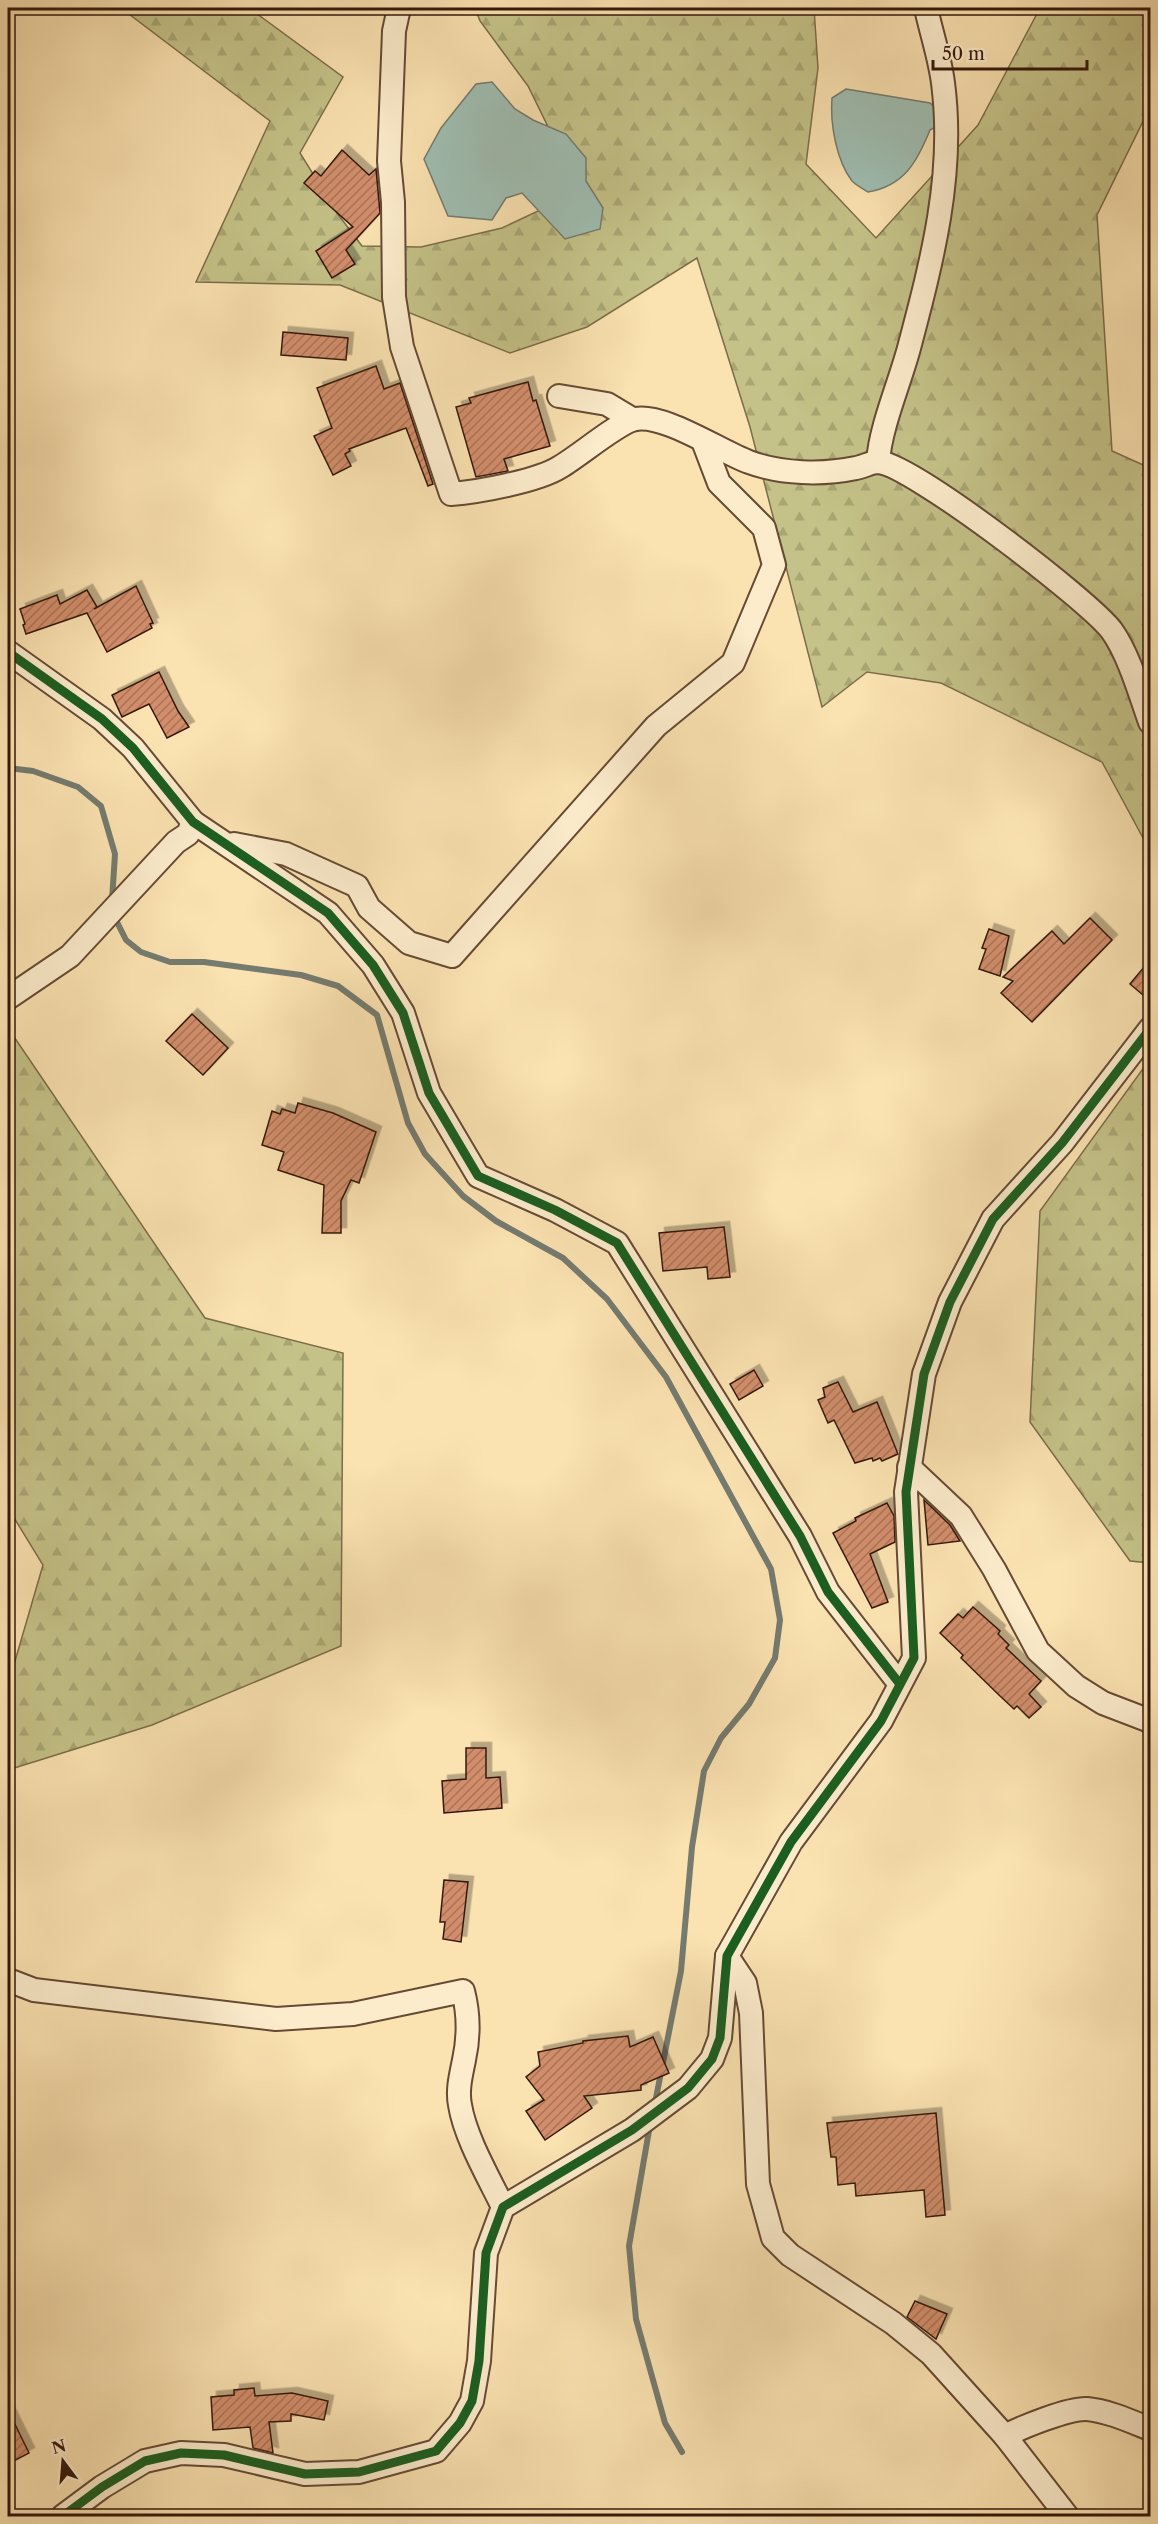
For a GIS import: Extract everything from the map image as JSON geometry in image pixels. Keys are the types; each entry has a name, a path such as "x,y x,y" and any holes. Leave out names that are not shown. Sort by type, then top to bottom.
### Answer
{"street":[{"path":"399,8 394,31 389,161 393,202 394,297 402,347 451,494 484,491 557,469 632,419"},
{"path":"878,462 879,450 900,383 937,240 946,156 943,83 926,8"},
{"path":"559,396 607,404 632,419 655,419 750,463 780,470 823,472 856,468 878,462 896,469 965,512 1070,591 1112,631 1132,673 1150,722"},
{"path":"223,842 286,854 357,886 369,908 408,943 452,956 656,726 733,663 774,565 764,528 719,483 703,441"},
{"path":"8,652 102,719 133,748 194,822 328,913 373,965 403,1013 429,1093 478,1176 555,1210 617,1243 800,1536 828,1592 899,1683"},
{"path":"8,998 70,956 176,842 188,834 194,822"},
{"path":"63,2517 102,2487 145,2461 181,2453 224,2455 305,2474 359,2472 436,2451 460,2423 472,2402 479,2361 486,2253 503,2207 632,2130 688,2088 712,2059 720,2038 727,1956 791,1842 881,1721 914,1658 906,1492 924,1374 950,1302 993,1219 1062,1143 1150,1029"},
{"path":"909,1467 961,1516 994,1569 1038,1651 1085,1692 1103,1703 1150,1721"},
{"path":"727,1956 745,1983 751,2013 758,2184 773,2238 790,2256 892,2323 932,2354 1039,2476 1067,2517"},
{"path":"8,1980 34,1990 276,2019 353,2014 463,1991 469,2012 465,2059 460,2077 459,2105 479,2158 503,2207"},
{"path":"1005,2436 1025,2426 1084,2409 1105,2413 1150,2428"}],"green space":[{"path":"121,8 249,8 343,77 300,153 337,213 362,246 421,247 502,228 551,205 554,139 528,86 480,21 475,8 814,8 818,68 806,164 876,238 978,125 1040,8 1150,8 1150,107 1097,215 1112,451 1150,468 1150,851 1102,762 941,683 867,672 822,707 750,427 697,258 587,327 510,353 340,285 196,282 270,121"},
{"path":"8,1028 205,1318 343,1353 341,1646 152,1725 8,1770 8,1685 43,1565 8,1508"},
{"path":"1150,1059 1150,1563 1130,1561 1030,1422 1040,1211"}],"shaded area":[{"path":"492,82 515,109 533,120 566,134 586,158 586,181 603,208 600,229 565,239 522,193 506,198 492,220 448,216 424,159 441,128 476,84"},
{"path":"846,89 930,103 939,111 937,126 930,130 908,171 880,189 868,192 852,181 838,152 833,130 832,98"}],"building":[{"path":"342,150 369,175 376,169 380,213 346,250 355,264 332,278 316,251 353,227 304,183 315,171 321,176"},
{"path":"283,332 348,338 346,360 281,355"},
{"path":"376,366 384,389 400,383 433,484 428,486 406,428 349,449 350,451 345,454 351,466 333,475 314,436 332,428 317,388"},
{"path":"528,382 550,446 504,459 508,471 476,477 456,407 471,403 469,398"},
{"path":"136,586 153,623 150,624 152,628 107,652 87,613 26,634 20,609 57,595 60,604 87,590 97,607 94,609"},
{"path":"159,672 178,711 189,727 167,738 149,704 122,717 112,695"},
{"path":"1090,918 1112,940 1032,1022 1001,993 1013,981 1003,977 1052,931 1064,944"},
{"path":"989,929 1009,936 1000,976 979,969 986,949 982,948"},
{"path":"1150,960 1150,987 1143,995 1130,984"},
{"path":"192,1014 228,1048 203,1075 166,1041"},
{"path":"298,1103 333,1113 376,1132 359,1183 351,1180 341,1201 341,1233 322,1233 324,1185 278,1170 284,1152 262,1145 272,1111 280,1114 282,1109 295,1113"},
{"path":"724,1227 730,1277 708,1279 707,1267 663,1271 659,1233"},
{"path":"754,1370 763,1386 739,1400 730,1384"},
{"path":"838,1382 853,1412 877,1402 898,1454 882,1461 880,1458 873,1461 872,1458 855,1463 834,1420 828,1423 818,1400 825,1397 823,1388"},
{"path":"924,1500 950,1525 960,1541 928,1545"},
{"path":"887,1503 894,1516 895,1542 870,1554 888,1602 872,1608 833,1533 856,1521 855,1518"},
{"path":"973,1607 1000,1631 998,1634 1009,1645 1006,1648 1041,1681 1029,1694 1041,1707 1029,1718 1017,1706 1014,1709 1000,1696 961,1658 963,1655 940,1633 958,1614 963,1618"},
{"path":"466,1748 486,1748 486,1778 500,1777 502,1808 444,1813 442,1781 466,1779"},
{"path":"444,1880 468,1882 461,1942 443,1939 445,1922 440,1922"},
{"path":"628,2036 630,2047 653,2037 669,2073 641,2085 641,2090 584,2096 592,2108 545,2140 526,2111 544,2100 526,2077 540,2066 538,2052 583,2043 583,2041"},
{"path":"936,2113 945,2215 926,2217 924,2190 856,2196 855,2183 838,2185 836,2157 831,2157 827,2123"},
{"path":"915,2301 947,2314 936,2339 907,2317"},
{"path":"254,2388 255,2396 292,2393 328,2401 324,2420 291,2414 291,2421 269,2422 273,2453 253,2448 250,2427 213,2430 211,2397 234,2395 234,2390"},
{"path":"8,2410 29,2453 8,2464"}],"waterway":[{"path":"8,768 33,771 78,787 101,806 115,854 112,900"},
{"path":"114,916 126,940 141,952 170,962 204,962 301,975 338,986 377,1015 408,1123 425,1154 463,1196 496,1221 563,1258 607,1299 666,1377 771,1569 780,1620 775,1658 749,1704 721,1738 704,1771 692,1847 681,1971 655,2103"},
{"path":"650,2125 629,2246 636,2319 665,2423 682,2452"}],"cycle path":[{"path":"8,652 102,719 133,748 193,822 328,913 373,965 403,1013 429,1093 478,1176 555,1210 617,1243 800,1536 828,1592 899,1683"},
{"path":"63,2516 102,2487 145,2461 181,2453 224,2455 305,2474 359,2472 436,2451 460,2423 472,2401 479,2361 486,2253 503,2207 632,2130 688,2088 712,2059 720,2038 727,1956 791,1842 881,1721 914,1658 906,1492 924,1374 950,1302 993,1219 1062,1143 1150,1029"}]}
